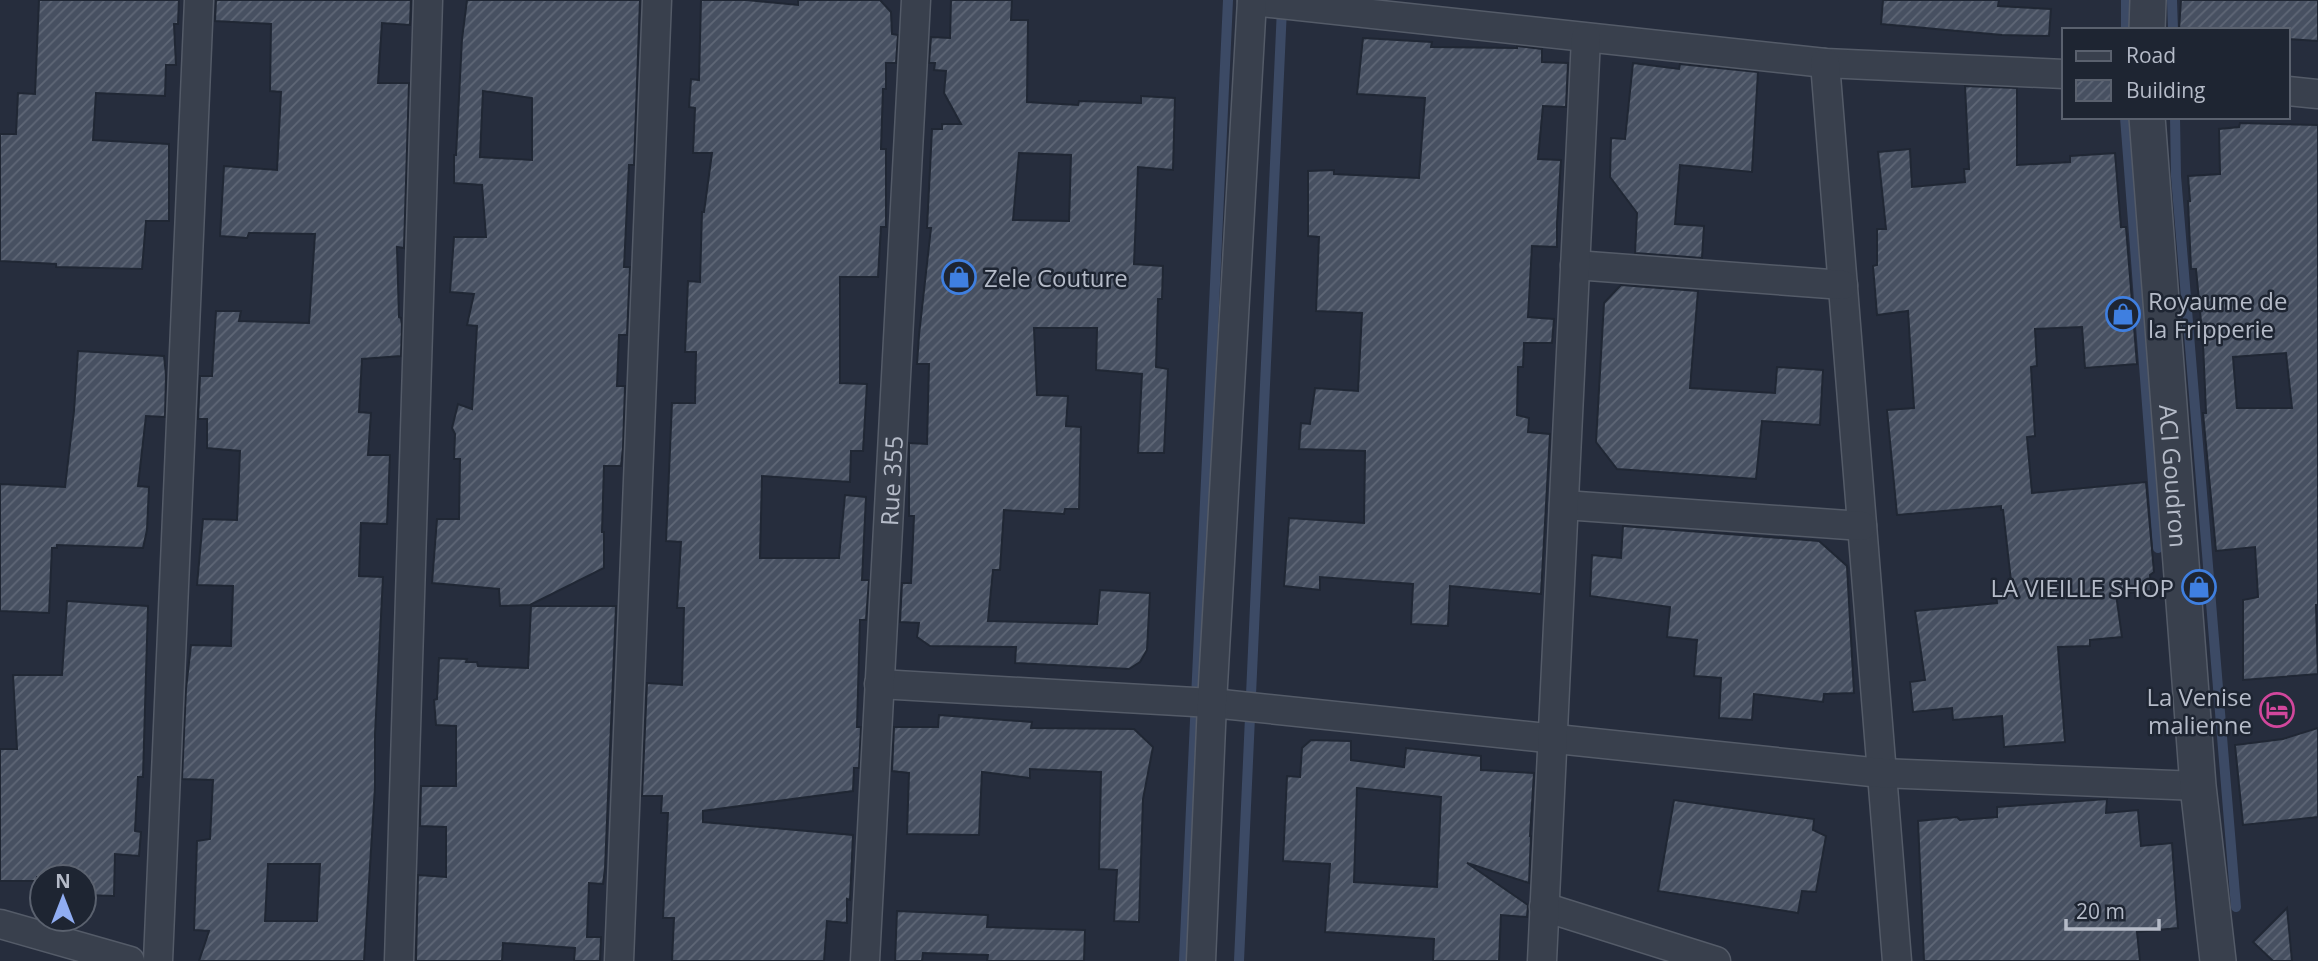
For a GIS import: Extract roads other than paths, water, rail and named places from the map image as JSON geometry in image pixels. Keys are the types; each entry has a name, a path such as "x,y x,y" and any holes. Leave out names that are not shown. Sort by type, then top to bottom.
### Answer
{"street":[{"path":"158,961 199,0"},
{"path":"399,961 428,0"},
{"path":"619,961 657,0"},
{"name":"Rue 355","path":"864,961 916,0"},
{"path":"1201,961 1212,703 1252,0 1825,63 2062,74"},
{"path":"2147,28 2148,0"},
{"path":"1542,961 1586,38"},
{"path":"1825,63 1897,961"},
{"path":"2290,91 2318,94"},
{"name":"ACI Goudron","path":"2147,119 2198,786 2217,961"},
{"path":"1575,265 1843,285"},
{"path":"1563,505 1862,526"},
{"path":"879,684 1212,703 1881,773 2198,786"},
{"path":"1544,907 1716,961"},
{"path":"0,925 130,961"}],"waterway":[{"path":"1184,961 1228,0"},
{"path":"2126,0 2126,28"},
{"path":"2172,0 2173,28"},
{"path":"1239,961 1282,8"},
{"path":"2125,119 2158,548"},
{"path":"2175,119 2176,176 2236,907"}],"place":[{"name":"Zele Couture","path":"959,277"},
{"name":"Royaume de la Fripperie","path":"2123,314"},
{"name":"LA VIEILLE SHOP","path":"2199,587"},
{"name":"La Venise malienne","path":"2277,710"}]}
